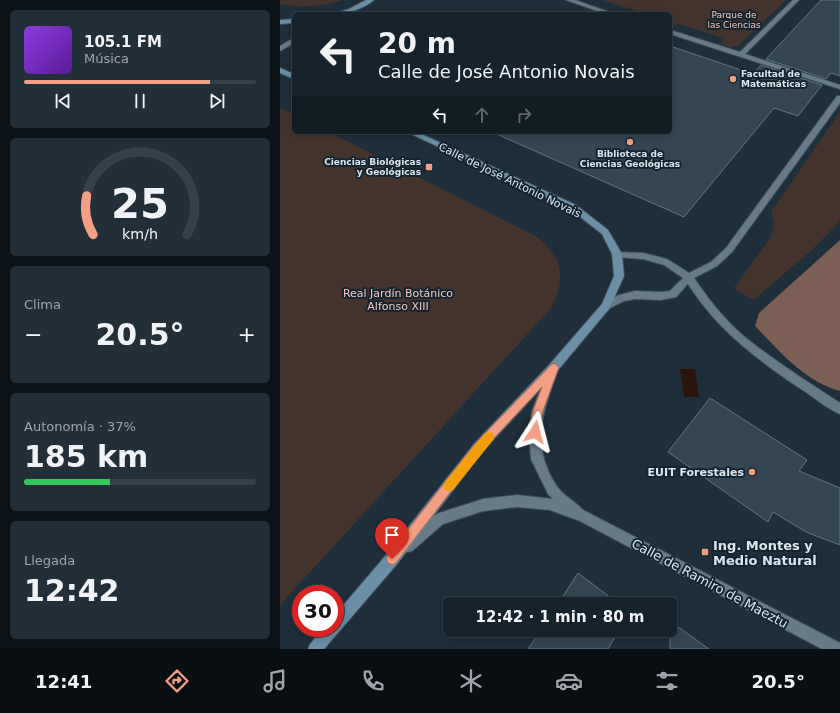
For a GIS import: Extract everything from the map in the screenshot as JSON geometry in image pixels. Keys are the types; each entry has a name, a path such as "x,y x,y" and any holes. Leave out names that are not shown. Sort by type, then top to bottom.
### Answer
{"street":[{"path":"348,12 371,0"},
{"path":"569,0 606,12"},
{"path":"741,55 796,0"},
{"path":"342,12 351,10"},
{"path":"280,22 292,21"},
{"path":"672,33 840,87"},
{"path":"280,49 292,41"},
{"path":"280,70 292,76"},
{"name":"Calle de José Antonio Novais","path":"606,306 622,298 635,295 661,296 673,294 689,277 714,264 730,250 840,98"},
{"name":"Calle de José Antonio Novais","path":"344,615 392,559 478,448 554,367 606,306 619,276 617,254 605,232 594,222 572,207 415,134"},
{"path":"617,254 643,256 667,262 689,277 703,299 741,340 781,370 840,409"},
{"name":"Calle de Ramiro de Maeztu","path":"554,367 538,411 535,432 537,459 552,490 583,516"},
{"name":"Calle de Ramiro de Maeztu","path":"392,559 439,519 483,505 517,501 550,504 583,516 837,649"},
{"name":"Calle de José Antonio Novais","path":"315,649 325,637"}],"green space":[{"path":"280,0 343,0 327,4 296,6 280,4"},
{"name":"Parque de las Ciencias","path":"602,0 786,0 738,46 730,47 722,44 721,42 724,38 678,24 672,27 672,12 641,12"},
{"name":"Real Jardín Botánico Alfonso XIII","path":"280,108 292,114 292,134 333,134 537,237 552,253 560,268 559,286 552,307 298,585 292,585 292,592 280,605"},
{"path":"840,112 840,221 812,250 753,300 734,288 771,237 774,223 771,212"}],"shaded area":[{"path":"840,240 840,391 815,381 804,373 783,355 755,326 759,313"},
{"path":"680,369 695,369 699,397 684,397"}],"building":[{"path":"821,0 840,0 840,76 831,73 826,79 766,59"},
{"path":"672,47 753,74 761,65 822,85 798,116 774,108 684,217 497,134 672,134"},
{"name":"EUIT Forestales","path":"710,398 807,460 799,471 840,488 840,545 806,532 773,512 768,522 668,452"},
{"path":"578,573 610,597 563,597"},
{"path":"677,626 709,649 670,649 670,637 677,637"},
{"path":"536,637 615,637 608,649 528,649"}],"slow traffic":[{"path":"449,486 478,448 489,437"}],"place":[{"name":"Facultad de Matemáticas","path":"733,79"},
{"name":"Biblioteca de Ciencias Geológicas","path":"630,142"},
{"name":"Ciencias Biológicas y Geológicas","path":"429,167"},
{"name":"EUIT Forestales","path":"752,472"},
{"name":"Ing. Montes y Medio Natural","path":"705,552"}],"route":[{"path":"392,559 478,448 554,367 538,411 535,432"}]}
